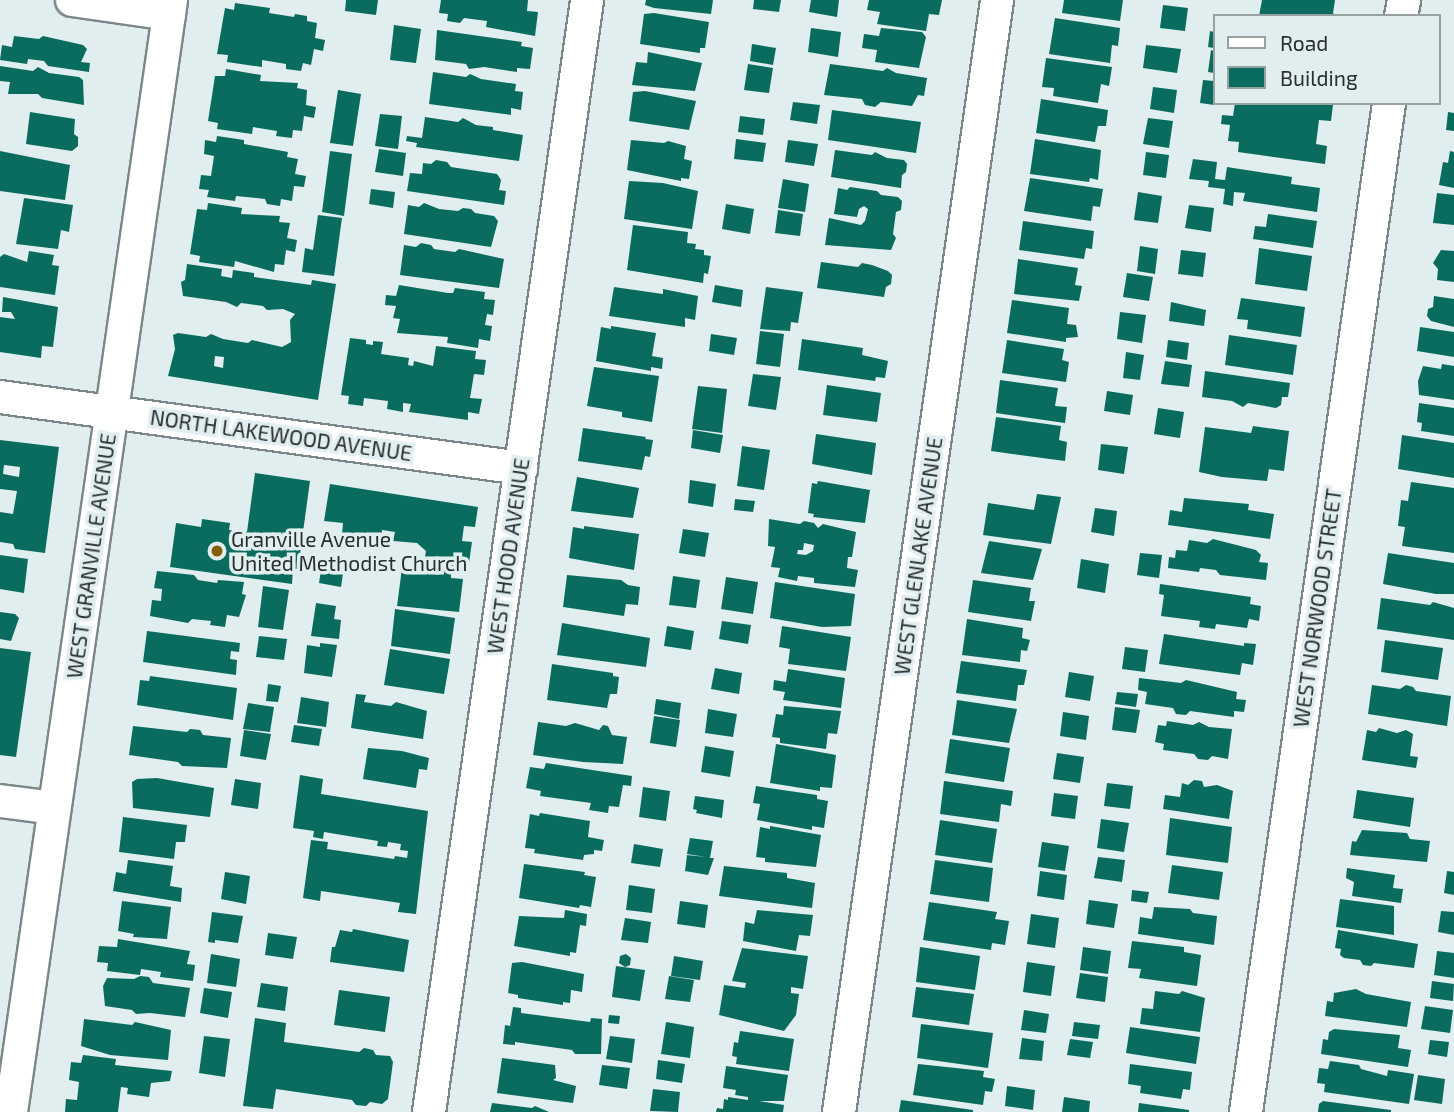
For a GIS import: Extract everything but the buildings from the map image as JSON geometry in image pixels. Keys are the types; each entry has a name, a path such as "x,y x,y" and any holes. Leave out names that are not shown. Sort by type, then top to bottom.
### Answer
{"street":[{"path":"72,0 169,7"},
{"name":"WEST HOOD AVENUE","path":"429,1112 587,0"},
{"name":"WEST GLENLAKE AVENUE","path":"839,1112 997,0"},
{"name":"WEST GRANVILLE AVENUE","path":"11,1112 169,7"},
{"name":"WEST NORWOOD STREET","path":"1245,1112 1389,105"},
{"name":"NORTH LAKEWOOD AVENUE","path":"0,397 521,468"},
{"path":"0,801 54,808"}],"place":[{"name":"Granville Avenue United Methodist Church","path":"217,551"}]}
